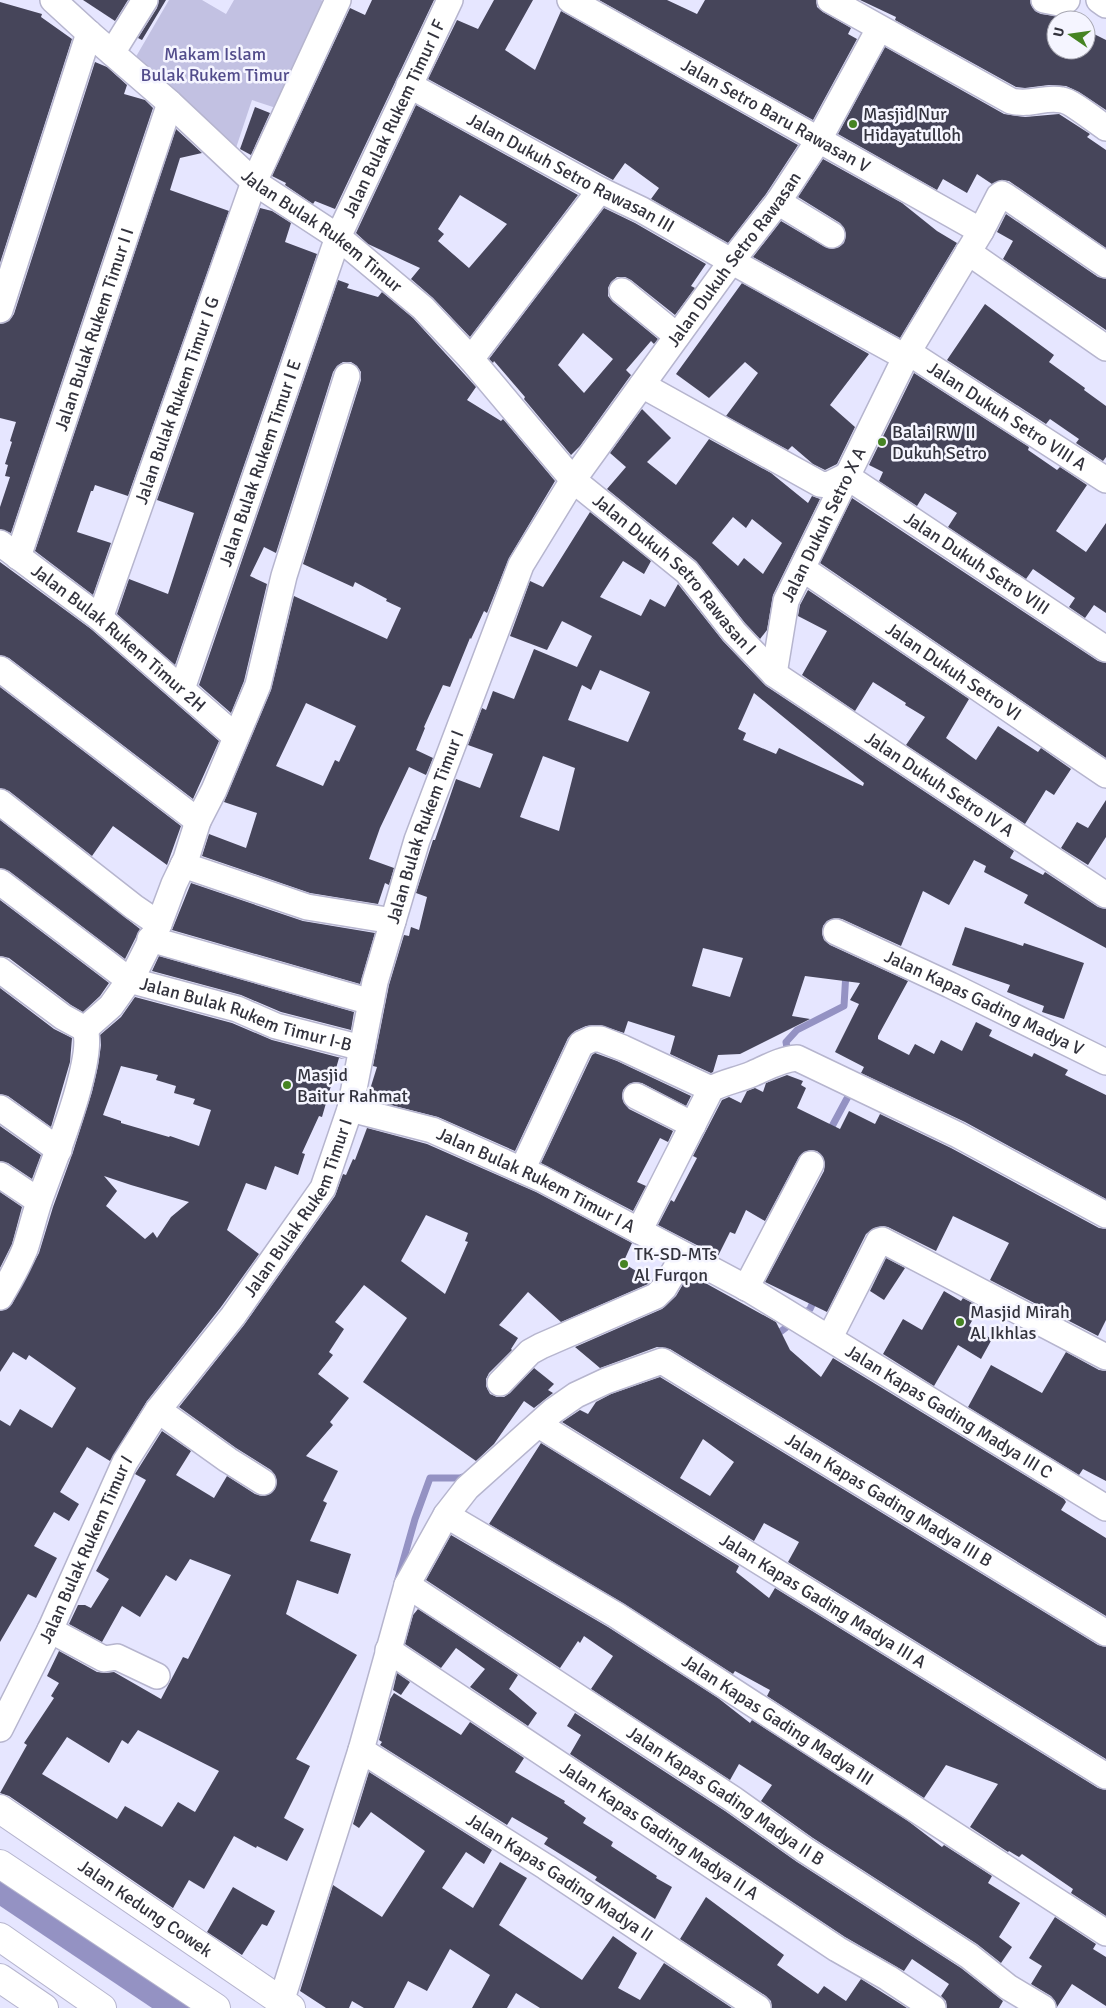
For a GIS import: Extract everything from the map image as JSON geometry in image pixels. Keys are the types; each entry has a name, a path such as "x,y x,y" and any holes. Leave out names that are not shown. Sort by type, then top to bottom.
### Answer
{"main road":[{"name":"Jalan Kedung Cowek","path":"0,1808 284,2003"},
{"path":"0,1864 216,2008"},
{"path":"0,1936 102,2008"},
{"path":"0,1978 44,2008"}],"street":[{"name":"Jalan Bulak Rukem Timur","path":"53,0 170,102 254,182 338,237 423,308 471,359 572,480"},
{"path":"112,53 145,0"},
{"name":"Jalan Bulak Rukem Timur I G","path":"100,618 254,182 338,0"},
{"name":"Jalan Bulak Rukem Timur I F","path":"338,237 450,0"},
{"name":"Jalan Setro Baru Rawasan V","path":"570,0 818,141 972,225"},
{"path":"830,0 878,29 1011,101 1024,104 1050,99 1064,100 1106,128"},
{"path":"1044,0 1059,3 1067,0"},
{"path":"1099,0 1106,5"},
{"name":"Jalan Dukuh Setro Rawasan","path":"572,480 731,262 778,202 818,141 878,29"},
{"path":"0,310 89,33"},
{"name":"Jalan Dukuh Setro Rawasan III","path":"409,85 600,190 642,210 731,262 907,355"},
{"name":"Jalan Bulak Rukem Timur I I","path":"9,550 170,102"},
{"path":"471,359 600,190"},
{"name":"Jalan Dukuh Setro X A","path":"774,674 786,601 907,355 968,252 972,225 1002,194 1106,265"},
{"path":"778,202 832,235"},
{"name":"Jalan Bulak Rukem Timur I E","path":"182,689 338,237"},
{"path":"968,252 1106,348"},
{"path":"622,291 677,336"},
{"name":"Jalan Dukuh Setro VIII A","path":"907,355 1106,480"},
{"path":"84,1029 111,1006 136,972 183,865 198,821 214,790 235,736 258,685 284,576 346,376"},
{"path":"642,384 820,484 828,485 846,476"},
{"name":"Jalan Dukuh Setro VIII","path":"846,476 1106,649"},
{"name":"Jalan Dukuh Setro Rawasan I","path":"572,480 687,572 734,632 774,674"},
{"name":"Jalan Bulak Rukem Timur I","path":"0,1729 50,1630 125,1462 158,1410 233,1316 322,1188 350,1109 375,982 417,840 521,564 572,480"},
{"name":"Jalan Bulak Rukem Timur 2H","path":"9,550 100,618 235,736"},
{"name":"Jalan Dukuh Setro VI","path":"803,569 1106,774"},
{"path":"0,669 198,821"},
{"name":"Jalan Dukuh Setro IV A","path":"774,674 1106,895"},
{"path":"0,802 134,907 154,931 371,1002"},
{"path":"183,865 307,907 393,921"},
{"path":"0,882 129,980"},
{"name":"Jalan Kapas Gading Madya V","path":"836,932 1106,1062"},
{"path":"0,970 63,1017 84,1029 88,1042 79,1084 59,1150 39,1201 24,1250 1,1292"},
{"name":"Jalan Bulak Rukem Timur I-B","path":"129,980 237,1009 276,1026 362,1048"},
{"path":"522,1170 581,1044 586,1041 600,1039 616,1045 711,1089"},
{"path":"639,1231 711,1089 722,1083 750,1075 786,1060 797,1058 958,1135 1106,1215"},
{"path":"636,1096 693,1125"},
{"path":"0,1108 59,1150"},
{"name":"Jalan Bulak Rukem Timur I A","path":"350,1109 432,1130 542,1179 746,1288 798,1319"},
{"path":"746,1288 811,1164"},
{"path":"0,1174 39,1201"},
{"path":"830,1337 880,1240 882,1240 1106,1357"},
{"path":"500,1384 530,1352 656,1296 664,1288 684,1255"},
{"name":"Jalan Kapas Gading Madya III C","path":"798,1319 1106,1508"},
{"name":"Jalan Kapas Gading Madya III B","path":"539,1425 553,1411 576,1395 606,1381 662,1361 1106,1633"},
{"path":"158,1410 228,1460 263,1482"},
{"path":"284,2003 361,1750 407,1585 446,1515 467,1488 539,1425"},
{"name":"Jalan Kapas Gading Madya III A","path":"539,1425 1106,1776"},
{"name":"Jalan Kapas Gading Madya III","path":"446,1515 616,1615 1106,1932"},
{"name":"Jalan Kapas Gading Madya II B","path":"407,1585 733,1799 805,1850 969,1956 1008,1986 1043,2008"},
{"path":"50,1630 104,1659 117,1657 157,1676"},
{"name":"Jalan Kapas Gading Madya II A","path":"388,1650 837,1949 888,1978 933,2008"},
{"name":"Jalan Kapas Gading Madya II","path":"361,1750 546,1867 758,2008"}],"green space":[{"name":"Makam Islam Bulak Rukem Timur","path":"169,0 202,0 226,14 234,0 321,0 330,5 282,110 252,100 235,151 134,60"}],"shaded area":[{"path":"0,1874 198,2008 152,2008 0,1906"}],"building":[{"path":"83,0 128,0 115,21"},
{"path":"159,0 166,0 142,40 138,38 157,8"},
{"path":"372,0 434,0 335,209 315,201 313,204 285,185 286,183 272,176 350,8 365,15"},
{"path":"494,0 533,0 505,50 535,70 561,11 798,145 766,194 728,243 651,199 659,188 625,163 613,180 428,79 457,20 478,29"},
{"path":"599,0 667,0 697,14 705,0 816,0 817,7 851,28 848,34 857,39 813,120"},
{"path":"860,0 1030,0 1035,11 1046,15 1046,60 1096,60 1096,35 1106,40 1106,110 1079,92 1066,86 1016,87 895,20 896,17"},
{"path":"0,2 42,14 41,17 72,39 0,263"},
{"path":"885,47 1004,114 1025,117 1059,114 1090,134 1087,137 1106,150 1106,248 1009,181 1001,180 992,184 977,174 967,193 943,179 937,190 838,134"},
{"path":"95,62 107,67 127,85 124,94 145,100 153,108 11,533 0,529 0,507 10,477 5,476 8,465 5,464 16,422 0,418 0,324 9,321 14,314"},
{"path":"416,105 578,195 470,337 433,298 411,279 420,268 368,244 356,233","holes":["460,195 507,224 469,268 438,241 444,234 438,229"]},
{"path":"255,107 270,113 251,155 240,149"},
{"path":"176,129 202,153 180,158 170,190 229,211 128,496 95,485 93,491 91,491 77,532 111,543 93,595 35,551"},
{"path":"823,159 902,203 937,231 957,243 900,338 753,257 781,221 825,247 832,249 844,243 846,235 840,223 798,197"},
{"path":"260,208 272,211 291,223 285,242 317,254 175,665 117,614 129,579 168,594 194,513 157,500"},
{"path":"604,208 635,223 706,264 691,286 695,288 675,315 631,280 625,277 617,277 611,282 608,288 608,296 658,339 654,344 651,341 626,370 631,375 580,446 571,455 524,399 525,397 494,361 493,363 489,359","holes":["583,333 613,359 584,393 558,365"]},
{"path":"1006,214 1098,277 1106,279 1106,330 1003,259 1013,241 997,232"},
{"path":"338,280 349,284 347,288 378,297 382,292 413,318 476,387 467,400 501,421 503,419 555,481 509,558 487,613 484,611 470,638 450,687 443,685 424,727 416,750 433,758 426,775 409,767 380,828 369,859 394,868 389,885 385,883 378,904 310,893 202,856 209,834 246,848 257,813 224,802 271,690 294,596 387,639 401,608 355,582 353,587 303,564 361,380 361,372 351,362 343,362 333,372 276,553 264,547 250,576 267,584 244,681 231,713 199,685","holes":["306,703 356,726 339,762 335,760 323,786 276,766"]},
{"path":"742,283 869,354 830,405 855,427 837,464 825,470 813,464 792,446 788,450 726,416 758,373 745,362 709,398 676,374"},
{"path":"985,304 1054,355 1049,362 1106,406 1106,457 1103,461 1076,443 1079,439 1050,419 1046,424 947,360"},
{"path":"914,373 1029,447 1028,450 1057,470 1060,467 1087,485 1056,531 1086,552 1106,523 1106,613 1094,605 1085,618 1069,607 1075,598 1033,569 1026,579 948,527 957,513 925,493 917,506 879,481 883,472 869,465"},
{"path":"642,409 671,438 647,462 676,485 709,439 771,473 808,503 812,496 820,499 773,595 767,630 760,639 696,561 607,489 626,467 610,453","holes":["733,517 746,528 752,519 782,543 763,574 744,558 738,566 712,543"]},
{"path":"852,498 1098,661 1106,663 1106,758 820,563"},
{"path":"590,512 651,561 644,574 623,561 600,597 641,616 650,599 665,607 678,584 723,641 766,686 1014,851 1010,858 1043,875 1045,872 1098,907 1106,909 1106,948 1024,903 1028,895 984,872 986,866 974,860 949,905 923,891 901,946 842,919 835,918 827,921 823,926 822,933 824,940 830,945 908,981 878,1039 909,1055 915,1044 934,1054 941,1040 962,1051 976,1022 992,1030 989,1036 1032,1057 1034,1053 1068,1070 1065,1075 1106,1095 1106,1199 965,1122 861,1073 864,1067 835,1052 859,1004 850,1000 860,983 805,976 792,1016 810,1019 740,1054 718,1055 713,1072 711,1073 670,1054 675,1036 628,1021 624,1033 600,1025 586,1026 575,1031 568,1038 515,1151 438,1117 367,1099 377,1067 373,1066 389,985 404,935 409,936 411,927 419,930 427,897 416,893 433,840 435,840 456,779 480,788 493,754 468,745 482,708 486,710 493,691 514,699 534,649 577,667 592,636 562,621 547,650 510,636 530,581 543,587","holes":["600,670 650,692 628,742 568,720 582,685 591,690","754,693 864,783 863,786 779,748 776,754 743,740 746,733 738,729","543,756 575,768 559,831 520,817","703,948 743,958 730,997 692,986"]},
{"path":"0,562 91,629 219,741 193,799 9,658 0,655"},
{"path":"808,590 969,699 946,738 976,760 998,726 1038,752 1041,748 1071,769 1054,795 1046,790 1025,824 906,745 925,717 905,705 906,703 873,682 855,711 802,675 827,631 798,616 800,605"},
{"path":"0,687 181,826 167,865 113,826 92,856 9,791 0,788"},
{"path":"1106,800 1106,837 1088,865 1061,848 1077,822 1088,828"},
{"path":"0,820 140,929 125,959 9,871 0,868"},
{"path":"191,883 303,921 375,933 360,984 172,930"},
{"path":"0,900 109,983 100,996 83,1012 9,958 0,956"},
{"path":"965,927 1023,946 1024,943 1084,963 1064,1019 1042,1012 1044,1006 1007,992 1010,985 952,965"},
{"path":"159,956 354,1012 351,1030 281,1012 241,995 152,971"},
{"path":"0,988 54,1029 72,1038 70,1062 51,1127 8,1096 0,1094"},
{"path":"135,997 232,1023 272,1040 345,1059 339,1058 322,1117 319,1116 302,1153 305,1154 298,1175 275,1166 266,1190 246,1183 227,1230 259,1254 221,1307 147,1401 110,1461 87,1447 60,1492 79,1504 69,1521 54,1512 34,1546 57,1558 36,1598 28,1594 0,1642 0,1420 10,1426 20,1409 52,1428 76,1388 29,1355 26,1360 13,1352 0,1372 0,1311 7,1309 12,1304 39,1253 92,1092 101,1045 100,1035 121,1017","holes":["121,1066 158,1075 156,1080 176,1086 174,1093 195,1099 193,1104 211,1110 199,1146 121,1123 121,1121 103,1115","104,1176 131,1185 189,1202 171,1217 157,1238 153,1232 145,1239 106,1206 117,1191"]},
{"path":"595,1053 617,1061 691,1096 686,1106 642,1083 635,1082 629,1084 623,1090 622,1097 629,1109 673,1131 668,1142 660,1138 637,1182 646,1186 633,1211 541,1163 592,1055"},
{"path":"787,1075 803,1081 801,1085 806,1088 797,1108 840,1129 849,1111 875,1124 880,1114 951,1148 1099,1228 1106,1229 1106,1320 1098,1336 990,1280 1009,1243 953,1216 936,1251 888,1227 874,1228 866,1234 827,1312 765,1282 824,1171 823,1157 817,1151 804,1152 799,1157 765,1221 746,1210 735,1234 730,1232 718,1256 658,1225 671,1200 674,1202 697,1158 693,1156 722,1100 729,1097 741,1103 747,1091 755,1088 763,1092 766,1083"},
{"path":"0,1126 41,1155 32,1179 8,1163 0,1161"},
{"path":"367,1128 427,1144 536,1192 632,1243 623,1263 651,1280 648,1284 561,1322 528,1292 499,1325 518,1338 512,1350 489,1373 486,1379 486,1386 490,1394 504,1397 534,1368 554,1384 548,1390 553,1393 534,1408 524,1401 494,1444 476,1461 363,1382 407,1318 364,1285 335,1322 344,1329 329,1352 333,1355 318,1374 349,1398 330,1422 333,1425 306,1456 338,1471 323,1501 327,1503 310,1541 351,1554 338,1594 297,1580 286,1614 357,1655 296,1759 310,1766 284,1818 304,1829 287,1861 234,1836 204,1889 189,1880 173,1908 9,1796 0,1793 27,1745 24,1743 54,1698 51,1696 59,1683 47,1676 59,1651 97,1672 114,1672 161,1699 183,1657 188,1659 231,1575 190,1559 176,1581 166,1575 140,1617 122,1606 102,1642 69,1624 78,1605 85,1605 91,1608 109,1579 96,1571 146,1480 135,1474 162,1431 191,1451 176,1475 214,1498 227,1476 255,1494 262,1496 270,1494 275,1489 277,1482 271,1470 236,1448 179,1407 244,1325 335,1196 343,1174 346,1175 353,1159 355,1160","holes":["426,1215 468,1233 465,1241 468,1242 445,1294 401,1261","138,1730 219,1771 195,1812 178,1802 162,1827 125,1806 117,1819 42,1774 67,1737 109,1763 122,1740 128,1744"]},
{"path":"0,1192 22,1207 12,1244 0,1268"},
{"path":"886,1258 905,1268 884,1300 870,1291"},
{"path":"689,1274 776,1322 790,1350 821,1377 833,1358 1064,1499 1066,1502 1061,1510 1106,1538 1106,1616 670,1349 657,1347 600,1368 575,1347 662,1309 676,1296"},
{"path":"944,1291 961,1301 963,1298 980,1307 969,1326 992,1339 981,1359 958,1345 934,1386 883,1354 903,1319 922,1330"},
{"path":"1066,1352 1099,1370 1106,1371 1106,1481 1083,1469 1079,1475 968,1407 991,1365 1042,1393"},
{"path":"660,1377 1098,1645 1106,1647 1106,1759 788,1562 799,1542 764,1523 754,1541 562,1422 580,1410 588,1414 596,1402 611,1394","holes":["703,1439 734,1462 710,1496 680,1478"]},
{"path":"541,1443 739,1566 736,1572 769,1598 775,1588 1098,1788 1106,1790 1106,1916 1071,1893 1073,1889 1022,1854 1019,1857 1008,1852 970,1827 998,1784 946,1765 924,1798 767,1696 770,1690 735,1671 733,1674 623,1603 489,1524"},
{"path":"451,1535 608,1627 718,1698 750,1723 752,1720 908,1821 942,1847 944,1845 992,1876 988,1883 1020,1903 999,1937 1012,1947 1001,1963 977,1944 813,1838 761,1801 772,1785 739,1764 730,1780 591,1689 613,1656 584,1636 580,1643 578,1641 560,1668 426,1580"},
{"path":"418,1609 518,1675 509,1689 537,1713 528,1726 470,1687 485,1669 456,1648 441,1668 405,1644 413,1615"},
{"path":"397,1673 410,1682 401,1695 393,1690"},
{"path":"394,1693 461,1735 470,1722 524,1758 515,1772 565,1801 564,1803 586,1818 583,1823 613,1842 611,1846 672,1887 655,1919 595,1880 597,1877 544,1844 548,1838 512,1817 507,1825 380,1745 382,1742 379,1740 390,1699"},
{"path":"575,1713 725,1811 797,1862 961,1968 1003,2001 999,2008 947,2008 946,2001 941,1996 949,1984 912,1959 904,1971 845,1937 570,1754 581,1735 567,1726"},
{"path":"369,1772 492,1850 484,1864 466,1852 442,1888 473,1908 500,1862 527,1878 499,1925 582,1980 613,1936 637,1953 618,1988 640,2000 664,1963 732,2008 540,2008 516,1993 507,2008 472,2008 490,1975 450,1949 427,1991 408,1981 394,2008 364,2008 352,2001 349,2008 326,2008 300,1991 333,1885 382,1917 425,1851 371,1812 359,1828 353,1824"},
{"path":"233,1887 275,1911 267,1926 262,1924 242,1955 207,1932"},
{"path":"706,1897 784,1955 777,1965 818,1994 824,1986 846,2001 861,1979 907,2008 772,2008 771,2001 766,1996 680,1939"},
{"path":"1055,1917 1096,1944 1093,1949 1106,1957 1106,2006 1072,1984 1057,2007 1051,1996 1031,1984 1042,1966 1029,1958"}],"waterway":[{"path":"788,1053 786,1042 797,1030 844,1006 846,972"},
{"path":"829,1132 851,1091 848,1090"},
{"path":"775,1336 810,1309 815,1298"},
{"path":"398,1579 415,1519 430,1478 460,1478 468,1475"}],"place":[{"name":"Masjid Nur Hidayatulloh","path":"853,124"},
{"name":"Balai RW II Dukuh Setro","path":"882,442"},
{"name":"Masjid Baitur Rahmat","path":"287,1085"},
{"name":"TK-SD-MTs Al Furqon","path":"624,1264"},
{"name":"Masjid Mirah Al Ikhlas","path":"960,1322"}]}
